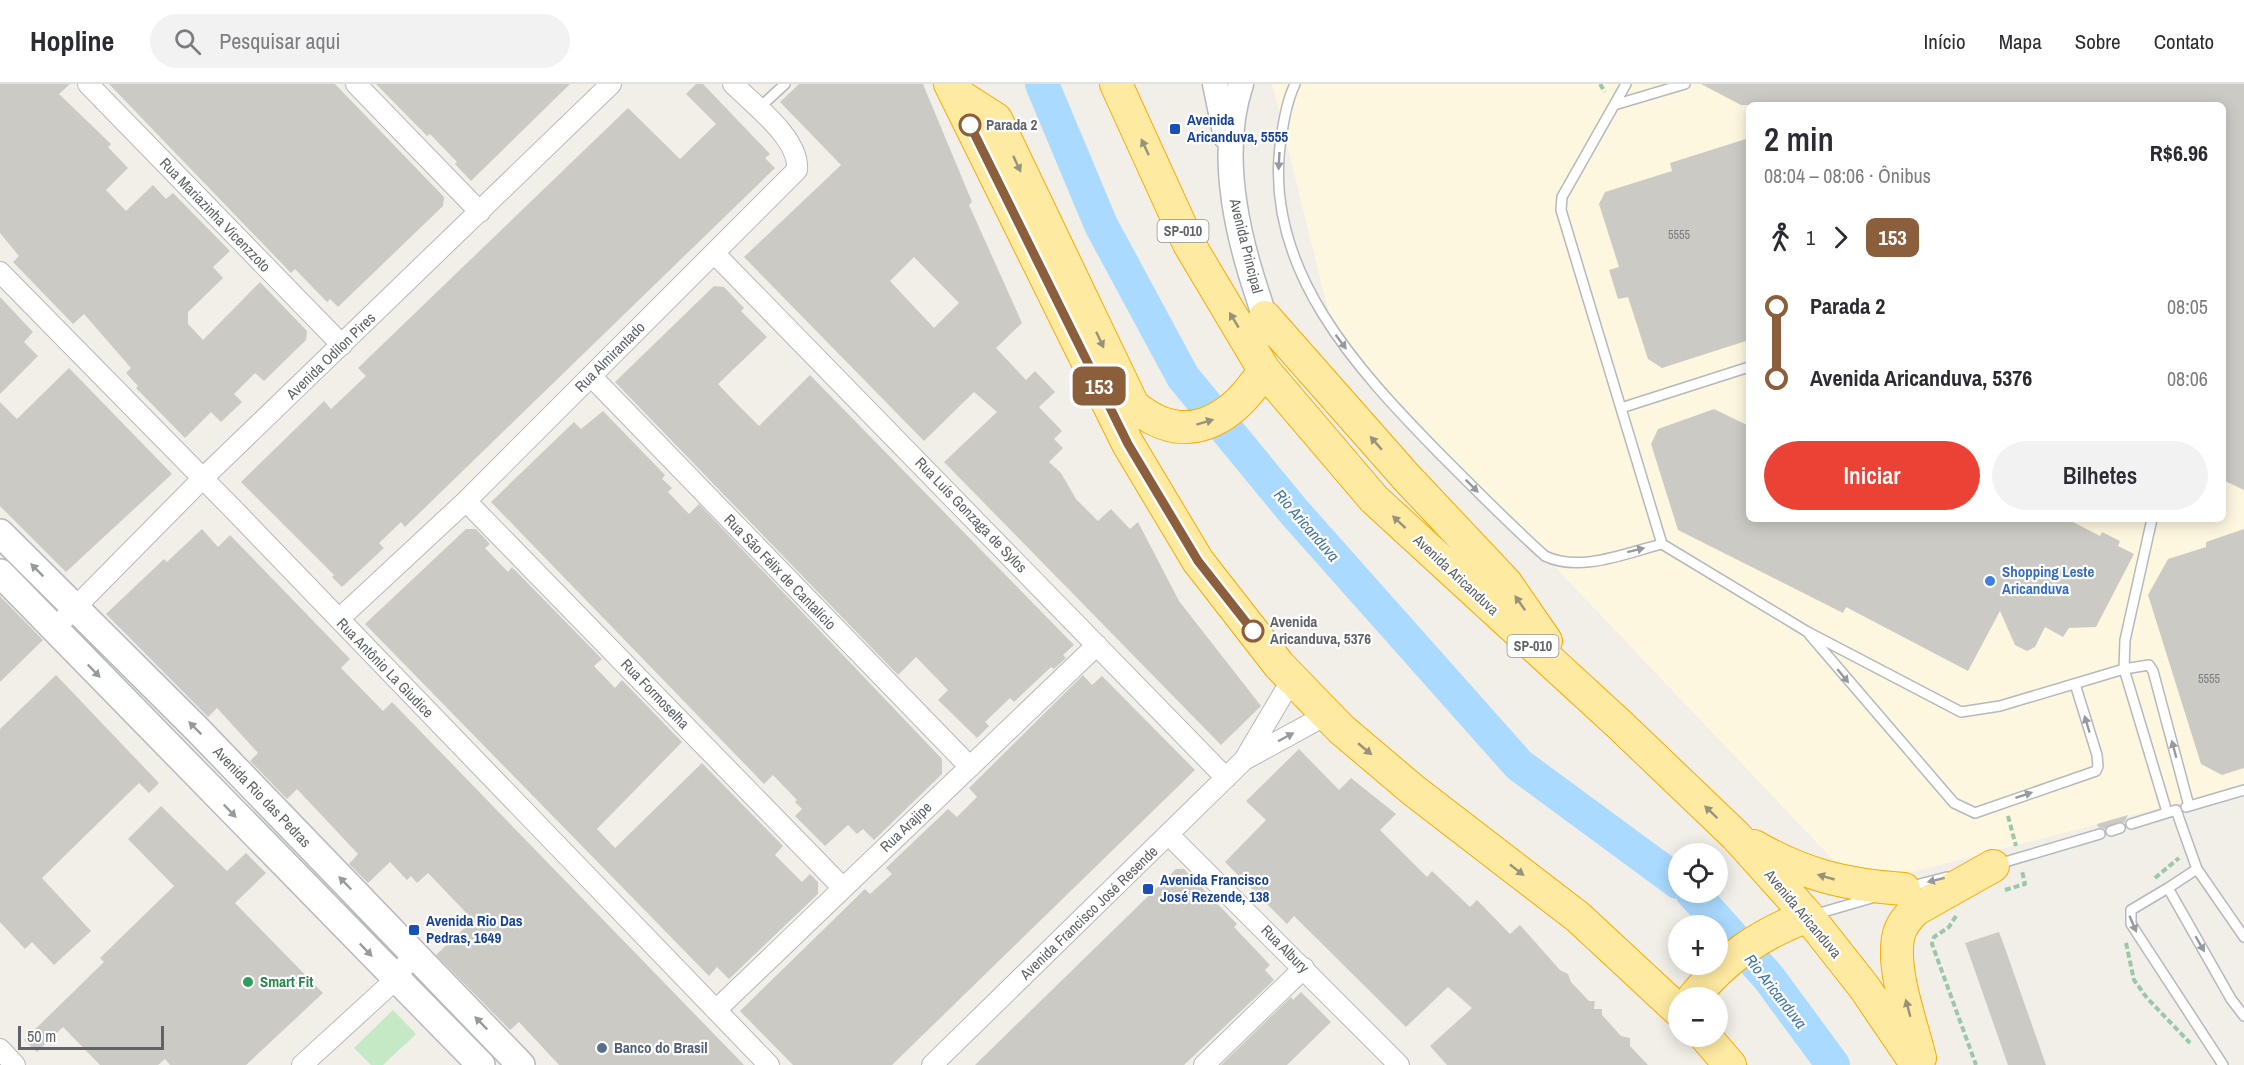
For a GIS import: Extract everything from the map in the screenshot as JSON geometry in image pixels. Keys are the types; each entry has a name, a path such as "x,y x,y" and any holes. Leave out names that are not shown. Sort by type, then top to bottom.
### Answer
{"highway":[{"name":"Avenida Aricanduva","path":"1116,84 1189,244 1259,379 1374,499 1736,836 1808,916 1864,987 1917,1065"},
{"path":"952,88 996,119 1119,380 1133,405 1149,419 1168,427 1191,427 1215,420 1230,410 1259,379"},
{"path":"952,88 1128,444 1198,561 1292,679 1341,729 1413,790 1578,917 1668,1001"},
{"path":"1265,317 1407,478 1506,583 1549,646 1561,671"},
{"path":"1736,836 1783,863 1821,876 1858,886 1904,889"},
{"path":"1922,1065 1900,978 1898,937 1905,920 1915,910 2004,872"},
{"path":"1702,987 1740,949 1775,929 1808,916"}],"main road":[{"name":"Avenida Rio das Pedras","path":"0,533 196,728 522,1065"},
{"path":"0,573 395,980 481,1065"}],"street":[{"name":"Rua Mariazinha Vicenzzoto","path":"88,84 342,345"},
{"path":"356,84 480,212"},
{"name":"Avenida Odilon Pires","path":"53,630 202,479 611,84"},
{"name":"Rua Almirantado","path":"339,619 466,501 797,170 797,154 790,142 733,84"},
{"path":"1215,84 1230,157"},
{"name":"Avenida Principal","path":"1241,84 1230,157 1238,227 1265,317 1269,340 1259,379"},
{"name":"Rua Luís Gonzaga de Sylos","path":"715,254 1226,778"},
{"name":"Rua Antônio La Giudice","path":"0,272 769,1065"},
{"name":"Rua São Félix de Cantalício","path":"591,376 970,767"},
{"name":"Rua Formoselha","path":"466,501 843,888"},
{"name":"Rua Arajipe","path":"716,1010 1097,645"},
{"name":"Avenida Francisco José Resende","path":"932,1065 1244,760 1292,679"},
{"name":"Avenida Francisco José Resende","path":"1244,760 1328,714"},
{"name":"Rua Albury","path":"1169,835 1399,1065"},
{"path":"302,1065 395,980 413,954"},
{"path":"1204,1065 1304,968"},
{"path":"0,1049 15,1065"}],"lane":[{"path":"758,109 785,84"},
{"path":"1294,84 1282,132 1278,163 1282,212 1297,266 1344,347 1420,433 1545,556 1567,564 1589,562 1662,544"},
{"path":"1626,84 1562,197 1561,210 1662,544 1806,631 1961,712 2000,706 2146,663 2153,671 2189,806"},
{"path":"1614,105 1685,84"},
{"path":"1621,408 1746,368"},
{"path":"2151,522 2125,640 2124,669 2171,811 2197,869 2244,937"},
{"path":"1806,631 1954,803 1968,812 1976,813 2092,773 2097,768 2097,755 2075,684"},
{"path":"2131,824 2244,790"},
{"path":"1808,916 1904,889 2004,872 2100,834"},
{"path":"2197,869 2131,910 2131,924 2223,1065"},
{"path":"2168,888 2231,999 2244,1016"}],"path":[{"path":"2004,802 2004,872"},
{"path":"2004,872 2025,884 2004,872"},
{"path":"1960,908 1949,927 1934,937 1932,944 1976,1065"}],"shaded area":[{"path":"1272,84 2244,84 2244,786 1858,886 1334,334"}],"green space":[{"path":"393,1010 416,1034 383,1065 371,1065 354,1048"}],"building":[{"path":"0,84 70,84 59,94 111,144 108,147 128,168 106,190 126,211 153,185 166,199 173,193 230,251 213,267 223,278 188,312 188,324 203,340 260,282 307,331 306,340 264,381 255,373 234,394 242,402 221,422 211,412 185,438 136,388 138,386 126,373 131,368 84,314 73,324 13,262 19,256 0,233"},
{"path":"109,84 335,84 444,197 443,206 338,307 330,299 327,302 295,269 291,273"},
{"path":"376,84 570,84 471,181 455,164 457,162 430,134 427,136"},
{"path":"696,84 703,84 770,154 765,158 775,168 405,527 401,522 379,543 384,548 342,587 332,577 334,575 241,482 324,401 331,409 366,376 358,368 628,108 680,159 716,124 686,94"},
{"path":"799,84 923,84 972,202 969,205 1022,323 996,348 1026,380 1035,371 1055,392 1039,407 1062,431 1054,439 1063,448 1049,462 1061,473 1076,499 1098,521 1111,509 1130,529 1138,522 1179,601 1261,706 1221,745 944,462 997,412 974,392 924,441 744,257 841,165 780,102","holes":["914,257 959,303 934,328 890,281"]},
{"path":"1701,84 2244,84 2244,490 2226,481 2226,102 1746,102 1746,105 1741,105"},
{"path":"1746,139 1746,341 1662,368 1648,359 1628,297 1618,299 1609,270 1619,267 1599,204 1605,192 1672,171 1670,163"},
{"path":"714,286 724,287 744,308 741,311 767,337 718,384 759,426 810,375 1074,645 1063,655 1066,658 1054,669 1051,667 1014,702 1010,698 985,722 989,726 977,738 938,700 948,690 916,657 898,675 615,382"},
{"path":"0,297 33,332 24,342 38,356 0,394"},
{"path":"69,368 172,474 66,572 0,506 0,402 17,419"},
{"path":"1714,409 1746,425 1746,522 2073,522 2100,536 2102,532 2120,541 2118,546 2134,554 2096,627 2069,628 2063,637 2045,627 2035,647 2027,651 2015,645 2000,611 1968,671 1846,607 1843,613 1678,530 1651,444 1658,429"},
{"path":"603,411 665,475 662,479 672,488 668,492 689,514 699,504 942,759 942,774 874,840 863,829 857,834 848,825 825,846 795,816 802,809 795,802 797,800 773,775 764,784 491,502 574,422 581,429"},
{"path":"202,529 218,547 230,535 350,659 341,668 383,711 392,702 744,1065 559,1065 519,1022 510,1030 436,955 473,920 428,873 417,883 411,876 407,880 390,862 368,883 349,864 358,854 297,789 287,799 250,761 258,753 217,708 208,717 106,614 164,559 167,562"},
{"path":"466,529 476,529 490,544 485,548 508,572 512,567 602,659 594,666 615,688 622,680 682,742 597,829 615,848 702,763 783,846 775,855 802,882 810,874 818,882 818,894 729,979 717,967 709,976 365,624"},
{"path":"2244,529 2244,768 2222,775 2201,764 2148,595 2168,559 2206,547 2206,542"},
{"path":"0,596 43,640 0,682"},
{"path":"56,675 159,783 149,793 139,783 42,878 91,931 54,965 32,942 25,949 0,922 0,729"},
{"path":"1083,675 1092,685 1102,676 1195,770 892,1065 793,1065 740,1011 865,889 870,894 892,874 886,868 948,809 957,817 977,797 969,788"},
{"path":"1299,749 1339,790 1351,778 1396,814 1380,830 1427,877 1432,871 1470,907 1477,900 1510,934 1520,925 1560,970 1568,974 1571,982 1589,1001 1595,1001 1594,1009 1602,1009 1602,1015 1621,1036 1630,1038 1630,1046 1648,1065 1447,1065 1430,1046 1472,1008 1448,987 1406,1027 1294,916 1287,924 1225,862 1266,820 1246,801"},
{"path":"161,806 227,871 246,853 266,873 235,903 323,993 246,1065 170,1065 165,1059 158,1065 100,1065 63,1027 37,1052 24,1040 104,962 100,958 174,886 128,839"},
{"path":"2128,815 2124,823 2118,822 2105,829 2098,827 2097,824"},
{"path":"1176,869 1184,869 1237,924 1234,927 1270,965 1265,970 1274,980 1184,1065 975,1065"},
{"path":"1999,932 2046,1065 2008,1065 1965,943"},
{"path":"1301,992 1331,1022 1287,1065 1221,1065 1291,997 1293,1000"}],"waterway":[{"name":"Rio Aricanduva","path":"1042,84 1101,225 1183,377 1295,513 1519,765 1668,875"},
{"name":"Rio Aricanduva","path":"1702,903 1769,978 1833,1065"}],"bus line":[{"name":"153","path":"970,125 1128,444 1198,561 1253,631"}],"place":[{"name":"Parada 2","path":"970,125"},
{"name":"Avenida Aricanduva, 5555","path":"1175,129"},
{"name":"Shopping Leste Aricanduva","path":"1990,581"},
{"name":"Avenida Aricanduva, 5376","path":"1253,631"},
{"name":"Avenida Francisco José Rezende, 138","path":"1148,889"},
{"name":"Avenida Rio Das Pedras, 1649","path":"414,930"},
{"name":"Smart Fit","path":"248,982"},
{"name":"Banco do Brasil","path":"602,1048"}]}
